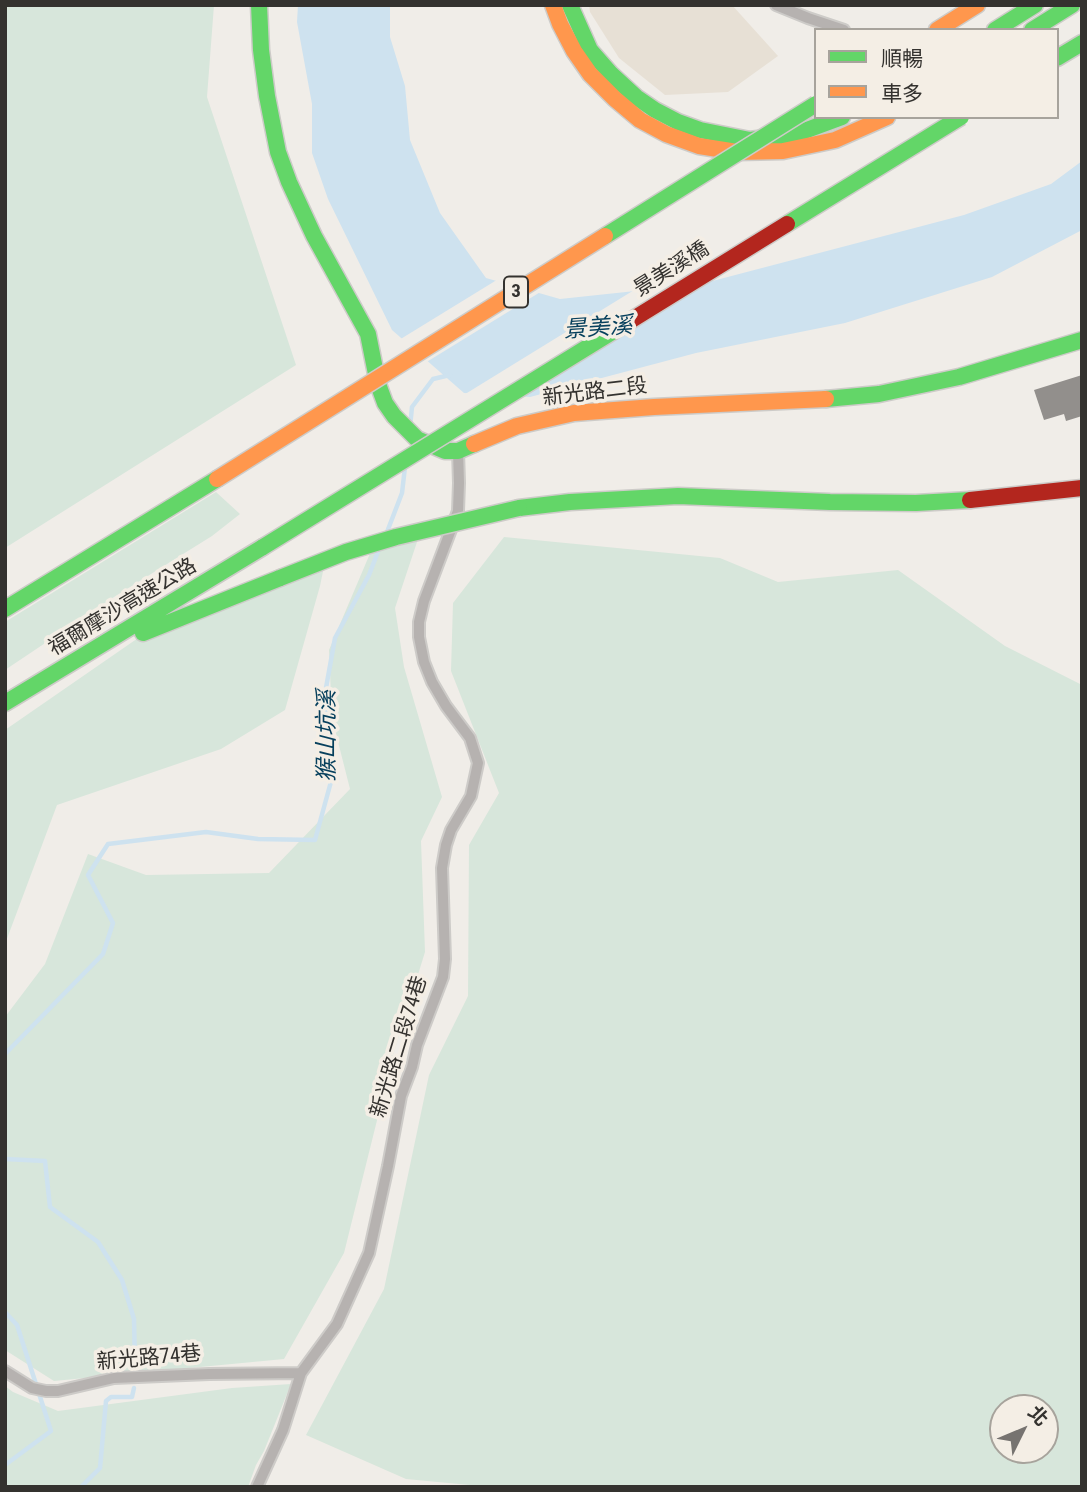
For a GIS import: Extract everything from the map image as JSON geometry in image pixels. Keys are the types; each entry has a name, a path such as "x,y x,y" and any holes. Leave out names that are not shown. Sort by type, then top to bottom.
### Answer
{"main road":[{"path":"259,5 261,50 278,152 303,215 368,334 378,384 385,403 417,439 452,451"},
{"path":"553,5 574,51 590,74 615,99 640,120 666,134 699,146 737,152 783,151 835,140 882,119"},
{"path":"570,5 590,50 611,74 654,110 678,122 699,130 750,140 796,134 837,119"},
{"path":"937,28 970,5"},
{"path":"937,28 977,5"},
{"path":"998,28 1035,5"},
{"path":"1035,28 1072,5"},
{"path":"1059,57 1082,43"},
{"name":"3","path":"5,609 217,480 814,105"},
{"name":"景美溪橋","path":"263,547 958,119"},
{"name":"新光路二段","path":"452,451 517,426 574,413 804,401 879,394 959,377 1082,340"},
{"path":"89,654 334,556 435,527 519,509 570,502 678,496 916,503 979,500 1082,488"},
{"name":"福爾摩沙高速公路","path":"5,704 263,547"}],"street":[{"path":"776,5 838,28"},
{"name":"新光路二段74巷","path":"257,1487 283,1430 302,1373 337,1324 369,1253 401,1096 443,977 445,959 442,868 451,831 471,796 478,763 470,737 446,706 432,682 419,638 419,622 424,601 458,511 459,483 452,451"},
{"name":"新光路74巷","path":"5,1371 32,1388 46,1391 58,1391 114,1378 302,1373"}],"shaded area":[{"path":"5,5 214,5 207,97 296,365 5,548"},
{"path":"589,5 732,5 778,56 728,92 665,95 619,58 590,12"},
{"path":"216,492 240,514 212,536 5,670 5,622"},
{"path":"421,530 395,608 404,667 442,797 421,841 425,952 394,1052 344,1253 284,1359 54,1381 5,1350 5,1017 45,964 88,854 146,875 269,873 350,789 332,718 329,650 377,537"},
{"path":"504,537 720,558 778,582 898,570 1005,646 1082,685 1082,1487 491,1487 406,1479 306,1435 384,1289 429,1075 468,996 469,845 499,793 451,671 453,603"},
{"path":"327,552 285,710 221,749 57,805 5,944 5,730 141,636"},
{"path":"291,1384 248,1487 5,1487 5,1386 58,1411 232,1388"}],"water":[{"name":"景美溪","path":"298,5 390,5 390,37 405,86 410,140 440,213 486,278 560,299 701,284 964,215 1051,184 1082,161 1082,230 992,277 845,323 696,353 530,397 464,393 392,330 328,199 312,153 312,104 297,22"}],"pier":[{"path":"500,278 542,291 425,363 399,340"},
{"path":"701,281 518,400 462,396 639,287"}],"building":[{"path":"1082,375 1082,416 1066,421 1064,414 1044,420 1034,390"}],"waterway":[{"name":"猴山坑溪","path":"410,427 412,407 433,379 450,375"},
{"name":"猴山坑溪","path":"387,532 402,493 405,467"},
{"name":"猴山坑溪","path":"5,1054 103,954 113,923 88,875 108,844 206,832 258,839 315,840 332,778 324,699 335,638 369,575 379,549"},
{"path":"5,1159 45,1161 50,1207 98,1242 122,1280 134,1319 135,1363"},
{"name":"猴山坑溪","path":"5,1312 17,1325 51,1431 5,1465"},
{"path":"81,1487 100,1468 106,1401 111,1397 132,1397 134,1388"}],"traffic: fast":[{"path":"259,5 261,50 278,152 314,236 368,334 378,384 385,403 417,439 445,451 458,451 474,444"},
{"path":"570,5 590,50 611,74 636,97 678,122 700,130 750,140 796,134 837,119"},
{"path":"998,28 1035,5"},
{"path":"1035,28 1072,5"},
{"path":"1059,57 1082,43"},
{"path":"605,236 814,105"},
{"path":"787,224 958,119"},
{"path":"263,547 630,321"},
{"path":"826,399 879,394 959,377 1082,340"},
{"path":"5,609 217,479"},
{"path":"519,508 570,502 678,496 830,502 916,503 970,500"},
{"path":"280,578 346,552 396,537 519,508"},
{"path":"5,703 263,547"},
{"path":"143,633 280,578"}],"traffic: slow":[{"path":"553,5 574,51 590,74 615,99 640,120 666,134 699,146 737,152 783,151 835,140 882,119"},
{"path":"940,28 977,5"},
{"path":"217,479 605,236"},
{"path":"474,444 517,426 574,413 826,399"}],"traffic: jam":[{"path":"630,321 787,224"},
{"path":"970,500 1082,488"}]}
